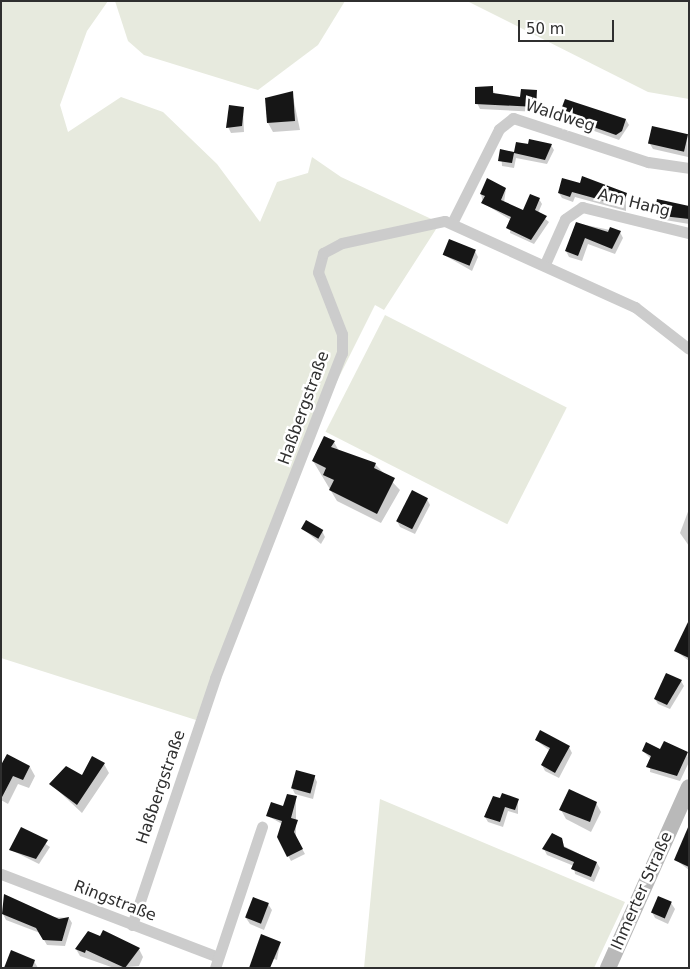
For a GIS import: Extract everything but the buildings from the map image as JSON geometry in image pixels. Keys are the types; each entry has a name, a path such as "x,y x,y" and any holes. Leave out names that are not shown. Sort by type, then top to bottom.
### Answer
{"main road":[{"name":"Ihmerter Straße","path":"608,968 689,787"}],"street":[{"name":"Waldweg","path":"452,224 499,129 513,118 648,162 689,168"},
{"name":"Am Hang","path":"545,264 565,218 582,207 689,233"},
{"name":"Haßbergstraße","path":"132,925 216,678 342,353 340,328 320,279 320,259 326,250 342,243 425,222 452,224 545,264 635,307 689,349"},
{"name":"Ringstraße","path":"1,874 132,925 216,962 262,827"}],"shaded area":[{"path":"1,1 108,1 87,31 60,105 68,132 121,97 163,112 217,164 260,222 277,182 308,173 312,157 341,177 440,223 384,310 375,305 336,383 327,387 196,720 1,658"},
{"path":"115,1 345,1 318,45 258,90 144,55 128,41"},
{"path":"467,1 689,1 689,99 648,92"},
{"path":"385,315 567,408 507,524 326,432"},
{"path":"380,799 625,902 594,968 364,968"}]}
